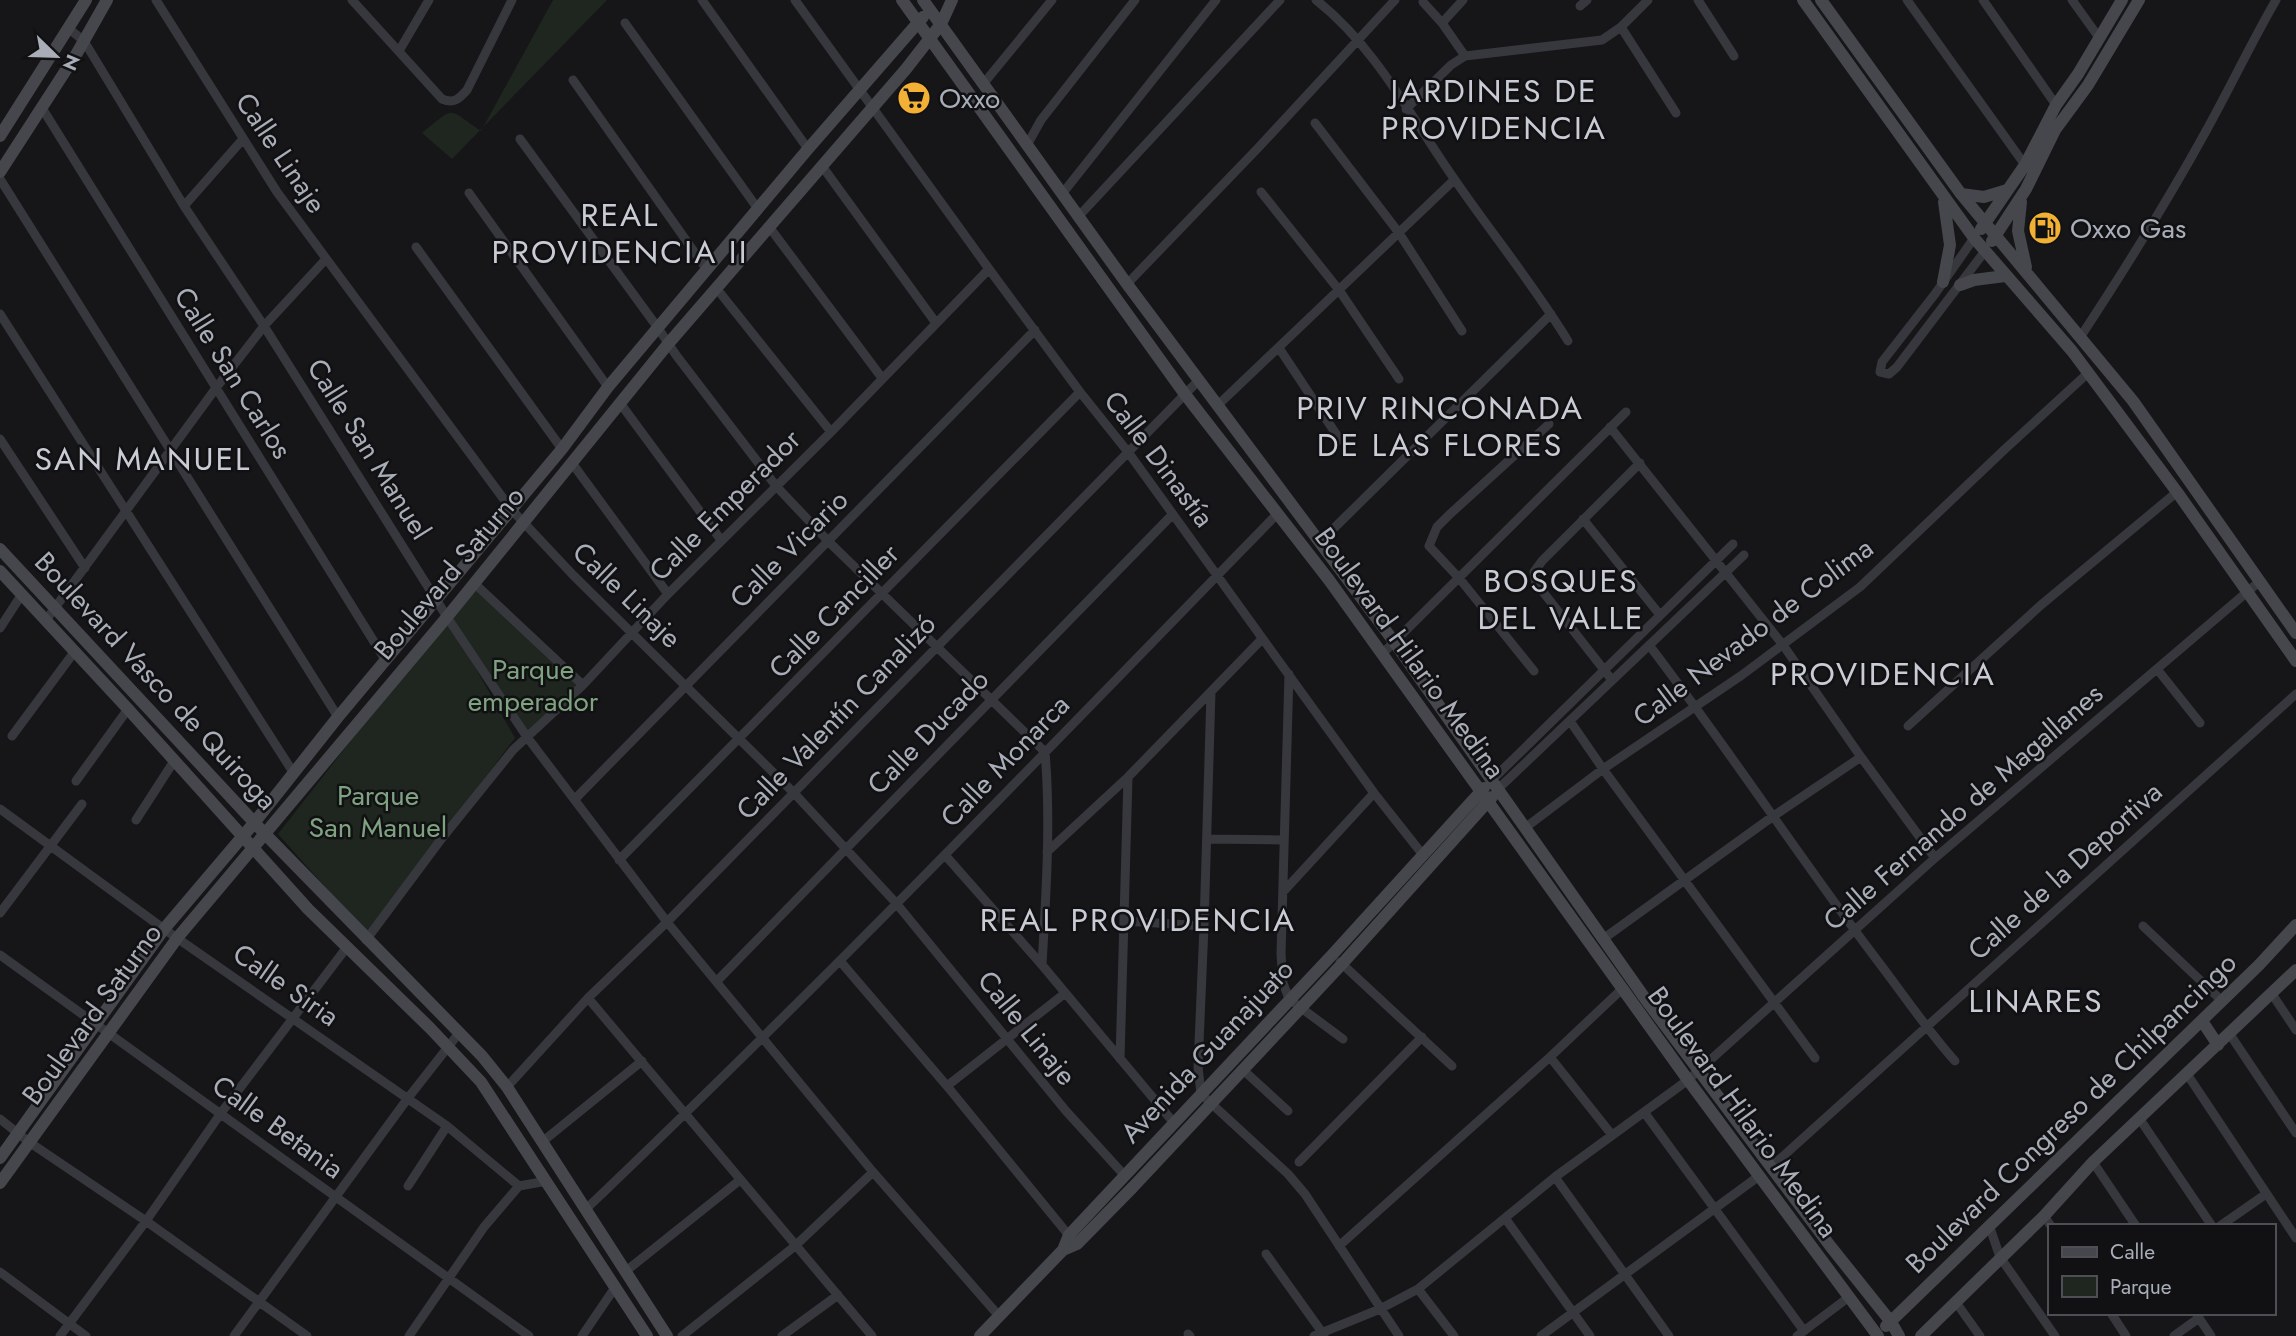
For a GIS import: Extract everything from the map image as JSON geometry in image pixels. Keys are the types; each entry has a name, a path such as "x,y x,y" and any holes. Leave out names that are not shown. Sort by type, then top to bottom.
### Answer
{"street":[{"path":"0,136 86,0"},
{"path":"0,172 85,41 107,0"},
{"name":"Calle Linaje","path":"156,0 277,192 511,509 794,793 896,903 1066,1111 1125,1176"},
{"path":"352,0 442,99 454,102 467,90 512,0"},
{"path":"399,51 429,0"},
{"path":"702,0 808,149"},
{"name":"Calle Dinastía","path":"795,0 989,270 1128,452 1374,793 1423,855"},
{"name":"Boulevard Hilario Medina","path":"902,0 1184,393 1382,653 1688,1080 1878,1335"},
{"path":"984,83 1052,0"},
{"path":"1027,145 1041,120 1136,0"},
{"path":"1062,194 1216,0"},
{"path":"1078,217 1280,0"},
{"path":"1316,0 1338,17 1359,40 1568,341"},
{"path":"1126,284 1258,149 1395,0"},
{"path":"1442,23 1463,0"},
{"path":"1406,109 1451,65 1465,56 1593,42 1609,37 1648,0"},
{"path":"1698,0 1734,56"},
{"path":"1803,0 1974,238 2072,351 2177,492 2296,661"},
{"path":"1821,0 1961,194 2133,401 2296,633"},
{"path":"1907,0 2025,165"},
{"path":"1983,0 2056,105"},
{"path":"2072,0 2099,39"},
{"path":"2122,0 2078,74 2056,105 2025,165 1944,282 1882,362 1879,369 1882,374 1889,374 1896,367 1996,236 2023,194 2055,130 2088,85 2139,0"},
{"path":"2081,337 2146,236 2276,0"},
{"name":"Boulevard Saturno","path":"0,1158 164,929 562,449 608,387 918,22 927,6 951,2"},
{"name":"Boulevard Saturno","path":"0,1183 178,937 447,617 668,344 930,39 941,24 951,2"},
{"path":"1423,2 1442,23 1465,56"},
{"name":"Boulevard Hilario Medina","path":"927,6 1126,284 1395,643 1603,939 1899,1336"},
{"path":"625,23 758,209"},
{"path":"1621,27 1676,113"},
{"name":"Calle San Manuel","path":"68,28 85,41 184,206 527,737 667,922 873,1172 999,1316"},
{"path":"573,80 707,270"},
{"name":"Calle San Carlos","path":"43,108 386,661"},
{"path":"1315,123 1399,233 1462,331"},
{"path":"184,206 243,139"},
{"path":"520,139 668,344 776,486 1045,752 1047,852 1042,965"},
{"path":"821,166 936,323"},
{"path":"0,179 338,718"},
{"path":"1218,405 1454,180"},
{"path":"1961,194 1984,197 2008,190"},
{"path":"1261,192 1339,290 1399,379"},
{"path":"469,193 608,387"},
{"path":"2023,194 2018,231 2027,271"},
{"path":"1944,198 1950,245 1944,282"},
{"path":"770,228 882,378"},
{"path":"416,247 562,449"},
{"path":"46,620 264,326 326,259"},
{"name":"Calle Emperador","path":"366,940 496,769 583,685 668,594 989,270"},
{"path":"1960,285 2005,275"},
{"path":"717,289 831,432"},
{"path":"0,314 293,772"},
{"path":"1320,542 1551,314"},
{"name":"Calle Vicario","path":"575,799 1035,330"},
{"path":"1279,348 1340,440"},
{"name":"Calle Nevado de Colima","path":"1525,828 1603,769 1783,645 1860,587 2088,373"},
{"name":"Calle Valentín Canalizó","path":"507,1087 588,998 667,922 1199,380"},
{"name":"Calle Canciller","path":"619,860 1080,392"},
{"path":"620,403 721,540"},
{"path":"1382,653 1626,412"},
{"path":"1534,671 1459,578 1429,547 1432,536 1449,515 1549,424"},
{"path":"1610,427 1783,645 1936,858"},
{"path":"0,439 85,568"},
{"path":"572,463 668,594"},
{"path":"1612,680 1534,577 1534,572 1640,463"},
{"path":"1908,726 2041,605 2177,492"},
{"name":"Calle Monarca","path":"586,1209 840,961 1278,513"},
{"name":"Calle Ducado","path":"717,981 1172,515"},
{"path":"1583,519 1660,615"},
{"name":"Avenida Guanajuato","path":"980,1336 1210,1105 1342,964 1495,784 1603,670 1733,544"},
{"name":"Boulevard Vasco de Quiroga","path":"0,549 265,834 482,1056 507,1087 667,1336"},
{"name":"Avenida Guanajuato","path":"1495,784 1570,721 1744,555"},
{"name":"Boulevard Vasco de Quiroga","path":"0,570 308,909 448,1046 481,1082 647,1336"},
{"name":"Calle Fernando de Magallanes","path":"1320,1335 1418,1289 1555,1177 1688,1080 1936,858 2260,581"},
{"path":"474,583 583,685"},
{"path":"0,628 22,594"},
{"path":"1047,852 1128,777 1262,639"},
{"path":"1650,645 1772,817 1955,1061"},
{"path":"12,736 75,651"},
{"path":"2157,669 2200,723"},
{"path":"1289,674 1283,840 1283,983 1289,999 1343,1040"},
{"path":"1211,692 1198,1068 1201,1094 1288,1174 1305,1194 1399,1336"},
{"name":"Calle de la Deportiva","path":"1771,1167 2296,694"},
{"path":"76,781 128,709"},
{"path":"1570,721 1815,1058"},
{"path":"1446,742 1458,732"},
{"path":"1603,939 1772,817 1861,757"},
{"path":"136,820 174,761"},
{"path":"1120,1059 1128,777"},
{"path":"1283,891 1374,793"},
{"name":"Avenida Guanajuato","path":"1073,1240 1125,1176 1289,999 1423,855 1484,797"},
{"path":"0,913 82,803"},
{"name":"Calle Siria","path":"0,809 164,929 447,1126 519,1185"},
{"path":"1207,839 1283,840"},
{"path":"945,855 1042,965 1174,1123"},
{"path":"1125,921 1205,926"},
{"name":"Boulevard Congreso de Chilpancingo","path":"1878,1335 2202,1021 2296,925"},
{"path":"2143,926 2221,1000"},
{"path":"60,1336 146,1221 221,1113 347,947"},
{"path":"1332,955 1452,1066"},
{"name":"Calle Betania","path":"0,956 529,1336"},
{"path":"840,961 1073,1240"},
{"name":"Boulevard Congreso de Chilpancingo","path":"1921,1336 2000,1257 2047,1221 2093,1162 2296,970"},
{"path":"1339,1246 1622,989"},
{"path":"947,1086 1064,994"},
{"path":"2272,994 2296,1030"},
{"path":"588,998 872,1336"},
{"path":"2202,1021 2218,1045"},
{"path":"234,1336 408,1098 459,1033"},
{"path":"2229,1033 2296,1133"},
{"path":"1299,1162 1422,1037"},
{"path":"1549,1057 1612,1135"},
{"path":"542,1142 642,1062"},
{"path":"1242,1069 1288,1111"},
{"path":"2187,1074 2296,1238"},
{"path":"1644,1112 1801,1333 1849,1297"},
{"path":"2139,1118 2212,1224"},
{"path":"0,1119 307,1336"},
{"path":"408,1186 447,1126"},
{"path":"2093,1162 2135,1224"},
{"path":"682,1336 795,1245 873,1172"},
{"path":"1555,1177 1669,1336"},
{"path":"1541,1336 1759,1177"},
{"path":"626,1271 740,1180"},
{"path":"410,1336 484,1227 519,1185 547,1181"},
{"path":"2223,1224 2266,1194"},
{"path":"1505,1218 1590,1336"},
{"path":"1989,1225 2000,1257 2055,1336"},
{"path":"1266,1254 1320,1335"},
{"path":"0,1272 86,1336"},
{"path":"582,1336 616,1286"},
{"path":"1418,1289 1454,1336"},
{"path":"782,1336 838,1295"},
{"path":"1955,1301 1979,1336"},
{"path":"2112,1315 2126,1336"},
{"path":"2174,1336 2197,1315 2211,1336"}],"green space":[{"path":"553,0 607,0 483,127"},
{"path":"452,113 480,130 452,159 422,133"},
{"name":"Parque San Manuel","path":"474,583 583,685 527,737 453,628 515,738 367,934 278,834"}],"place":[{"name":"Oxxo","path":"914,98"},
{"name":"Oxxo Gas","path":"2045,228"}],"district":[{"name":"JARDINES DE PROVIDENCIA","path":"1494,110"},
{"name":"REAL PROVIDENCIA II","path":"620,234"},
{"name":"PRIV RINCONADA DE LAS FLORES","path":"1440,426"},
{"name":"SAN MANUEL","path":"143,459"},
{"name":"BOSQUES DEL VALLE","path":"1561,600"},
{"name":"PROVIDENCIA","path":"1883,674"},
{"name":"REAL PROVIDENCIA","path":"1138,920"},
{"name":"LINARES","path":"2036,1001"}],"park label":[{"name":"Parque emperador","path":"533,685"}]}
